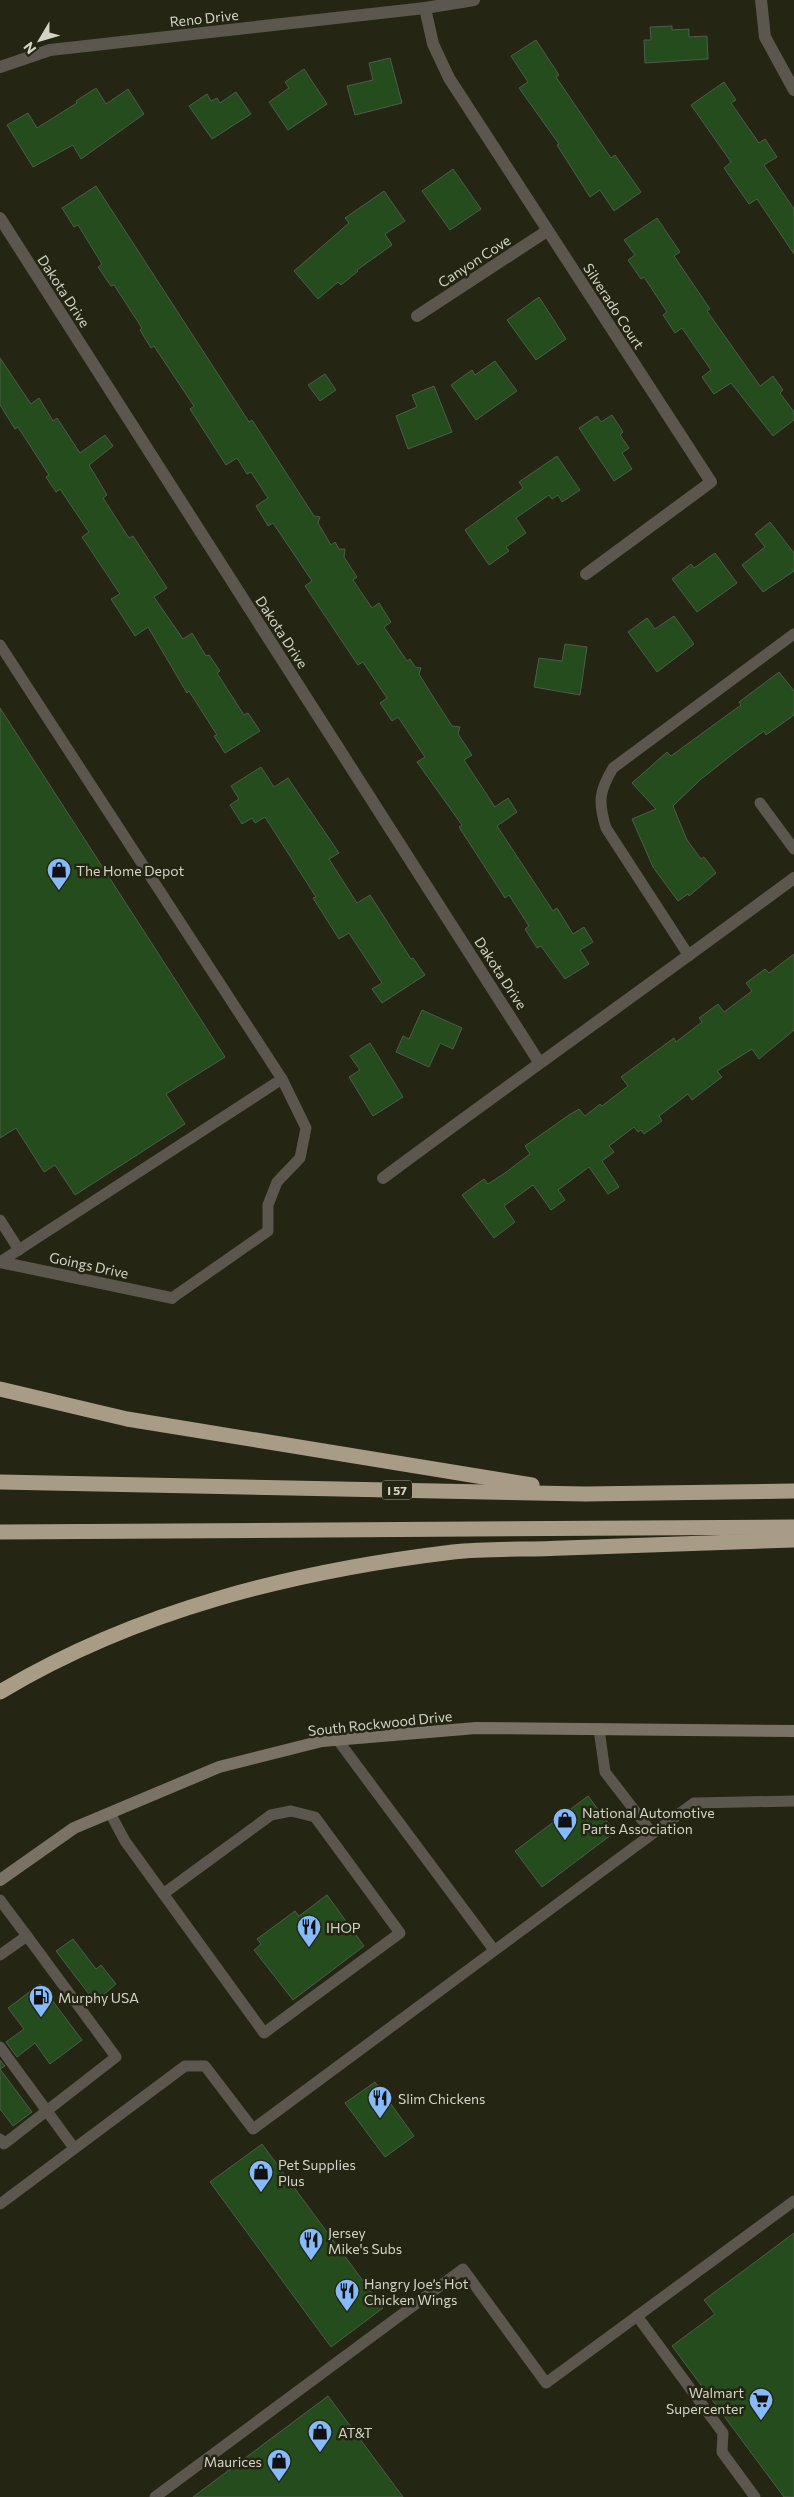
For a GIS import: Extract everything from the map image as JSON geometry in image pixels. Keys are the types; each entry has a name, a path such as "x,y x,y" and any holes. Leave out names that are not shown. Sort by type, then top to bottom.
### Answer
{"highway":[{"path":"0,1389 127,1419 585,1494"},
{"name":"I 57","path":"0,1482 585,1494 794,1491"},
{"path":"0,1532 794,1527"},
{"path":"0,1692 47,1664 122,1631 213,1600 339,1571 454,1552 794,1540"}],"main road":[{"name":"South Rockwood Drive","path":"0,1880 74,1828 219,1767 322,1741 476,1728 794,1731"}],"street":[{"name":"Reno Drive","path":"0,67 50,50 425,8 474,0"},
{"path":"761,0 765,38 782,72 794,90"},
{"name":"Silverado Court","path":"425,8 433,44 449,78 712,482 586,574"},
{"name":"Dakota Drive","path":"0,218 539,1062"},
{"name":"Canyon Cove","path":"417,316 547,231"},
{"path":"383,1178 539,1062 689,956 794,878"},
{"name":"Goings Drive","path":"0,1262 172,1298"}],"lane":[{"path":"689,956 606,828 600,809 602,786 613,768 794,634"},
{"path":"0,645 282,1079 306,1128 300,1158 277,1182 268,1205 268,1231 172,1298"},
{"path":"760,803 794,849"},
{"path":"0,1262 282,1079"},
{"path":"0,1220 19,1250"},
{"path":"599,1729 605,1772 652,1833"},
{"path":"337,1739 494,1950"},
{"path":"0,2204 185,2066 205,2066 253,2129 694,1803 794,1802"},
{"path":"110,1813 125,1842 264,2033 400,1934 315,1817 291,1811 270,1816 163,1894"},
{"path":"0,1900 116,2057 4,2144 0,2139"},
{"path":"0,1955 27,1936"},
{"path":"0,2047 74,2148"},
{"path":"155,2497 463,2269 546,2383 794,2201"},
{"path":"637,2316 723,2433 722,2452 755,2497"}],"building":[{"path":"672,26 672,30 689,29 689,37 707,36 708,59 645,63 644,40 651,40 650,27"},
{"path":"536,40 559,75 556,77 611,158 615,155 641,192 614,211 600,190 590,197 557,145 559,144 519,88 528,82 511,56"},
{"path":"390,58 402,103 355,115 347,86 373,80 369,63"},
{"path":"304,69 327,104 288,130 269,102 289,88 285,82"},
{"path":"724,82 736,100 731,103 759,143 765,139 777,157 764,165 794,209 794,254 757,199 749,204 724,168 731,162 691,105"},
{"path":"96,88 106,104 128,89 144,114 81,159 73,145 33,167 7,125 28,113 37,128 77,103 76,101"},
{"path":"236,92 251,114 212,139 189,106 207,94 211,101 217,98 220,103"},
{"path":"453,169 481,209 450,230 422,191"},
{"path":"96,186 249,422 252,420 314,516 320,517 318,523 331,545 335,542 339,549 345,549 344,557 357,577 353,580 372,608 379,603 391,622 384,627 407,661 410,659 415,667 421,668 419,674 452,726 460,727 458,734 472,755 464,760 495,807 508,798 517,812 497,826 553,911 557,908 573,934 584,927 593,942 580,950 589,964 565,979 541,946 537,948 525,929 529,926 509,895 505,898 459,827 462,825 417,762 425,757 398,717 392,721 380,703 387,698 363,662 358,665 305,586 312,581 273,523 268,526 256,506 268,498 251,472 247,474 237,458 226,465 190,409 194,406 154,346 151,348 140,330 142,328 114,285 111,286 98,267 102,264 78,225 74,227 62,208"},
{"path":"384,191 405,221 385,234 392,245 357,270 341,285 338,282 318,299 294,271 349,223 345,218"},
{"path":"657,218 680,252 674,256 710,309 707,311 760,386 773,376 783,390 780,393 794,412 794,420 773,436 731,383 714,394 702,377 711,370 682,328 675,333 663,315 667,312 644,277 641,279 628,260 635,255 624,240"},
{"path":"539,297 566,339 536,360 507,320"},
{"path":"0,358 31,404 39,398 53,421 57,418 80,453 105,435 113,446 89,465 107,495 103,498 129,538 133,536 167,588 154,597 183,639 192,633 206,656 209,655 220,671 217,673 244,715 248,713 260,731 225,753 214,736 217,735 189,691 187,693 148,627 135,636 111,599 120,594 82,537 89,532 60,489 56,492 46,477 49,475 18,427 15,429 0,405"},
{"path":"495,361 517,391 476,420 451,385 472,370 475,375"},
{"path":"325,374 336,390 320,401 308,385"},
{"path":"434,386 452,432 408,449 396,416 417,407 412,395"},
{"path":"612,415 623,432 620,435 629,448 622,453 632,469 614,481 579,428 597,416 601,422"},
{"path":"557,456 580,490 562,502 558,495 552,499 549,495 516,518 526,533 506,547 509,551 489,565 465,530 523,488 519,482"},
{"path":"770,522 794,553 794,571 763,592 742,565 765,547 755,534"},
{"path":"715,553 737,583 697,612 672,579 691,564 694,568"},
{"path":"674,616 694,644 657,672 628,632 647,618 655,629"},
{"path":"565,644 587,647 580,695 534,687 539,658 562,661"},
{"path":"779,672 794,691 794,715 766,735 764,731 738,750 700,780 673,806 687,840 701,859 704,857 716,873 689,896 688,894 678,901 653,867 632,819 656,809 632,783 667,752 671,756 741,705 739,702"},
{"name":"The Home Depot","path":"0,708 225,1057 166,1094 185,1124 75,1195 55,1165 44,1172 16,1128 0,1138"},
{"path":"261,767 274,787 288,778 339,853 329,859 357,903 370,895 411,959 413,958 425,975 382,1003 372,989 382,983 349,933 339,939 313,898 316,897 265,817 255,823 252,818 242,824 230,805 239,799 231,786"},
{"path":"794,954 794,1030 759,1059 752,1049 717,1071 722,1077 692,1100 688,1094 659,1116 662,1121 644,1134 641,1130 638,1132 634,1127 609,1146 614,1152 602,1161 619,1187 608,1194 589,1167 558,1190 565,1200 551,1210 533,1185 504,1206 515,1222 494,1238 462,1195 484,1179 488,1184 505,1173 530,1154 525,1146 569,1115 579,1109 585,1116 600,1104 602,1106 628,1086 621,1077 674,1038 676,1042 702,1022 699,1018 718,1004 724,1012 752,991 746,983 765,969 769,973"},
{"path":"422,1010 462,1028 453,1049 440,1043 429,1067 396,1052 403,1036 409,1039"},
{"path":"370,1043 403,1097 373,1116 349,1077 360,1070 350,1056"},
{"name":"National Automotive Parts Association","path":"588,1796 615,1832 542,1887 515,1851"},
{"name":"IHOP","path":"327,1895 364,1946 293,2000 254,1950 261,1944 257,1939 295,1911 299,1916"},
{"path":"73,1939 96,1969 101,1965 116,1984 95,2002 56,1951"},
{"name":"Murphy USA","path":"40,1984 82,2040 50,2064 35,2043 17,2057 6,2042 24,2029 8,2008"},
{"path":"0,2060 5,2066 0,2069"},
{"path":"0,2069 32,2112 13,2126 0,2109"},
{"name":"Slim Chickens","path":"375,2082 414,2136 385,2157 345,2103"},
{"path":"262,2144 383,2308 331,2347 210,2182"},
{"name":"Walmart Supercenter","path":"794,2233 794,2497 784,2497 672,2346 715,2314 704,2300"},
{"path":"328,2396 403,2497 193,2497"}],"place":[{"name":"The Home Depot","path":"59,891"},
{"name":"National Automotive Parts Association","path":"565,1841"},
{"name":"IHOP","path":"309,1948"},
{"name":"Murphy USA","path":"41,2018"},
{"name":"Slim Chickens","path":"380,2119"},
{"name":"Pet Supplies Plus","path":"261,2193"},
{"name":"Jersey Mike's Subs","path":"311,2261"},
{"name":"Hangry Joe’s Hot Chicken Wings","path":"347,2312"},
{"name":"Walmart Supercenter","path":"761,2421"},
{"name":"AT&T","path":"320,2453"},
{"name":"Maurices","path":"279,2482"}]}
